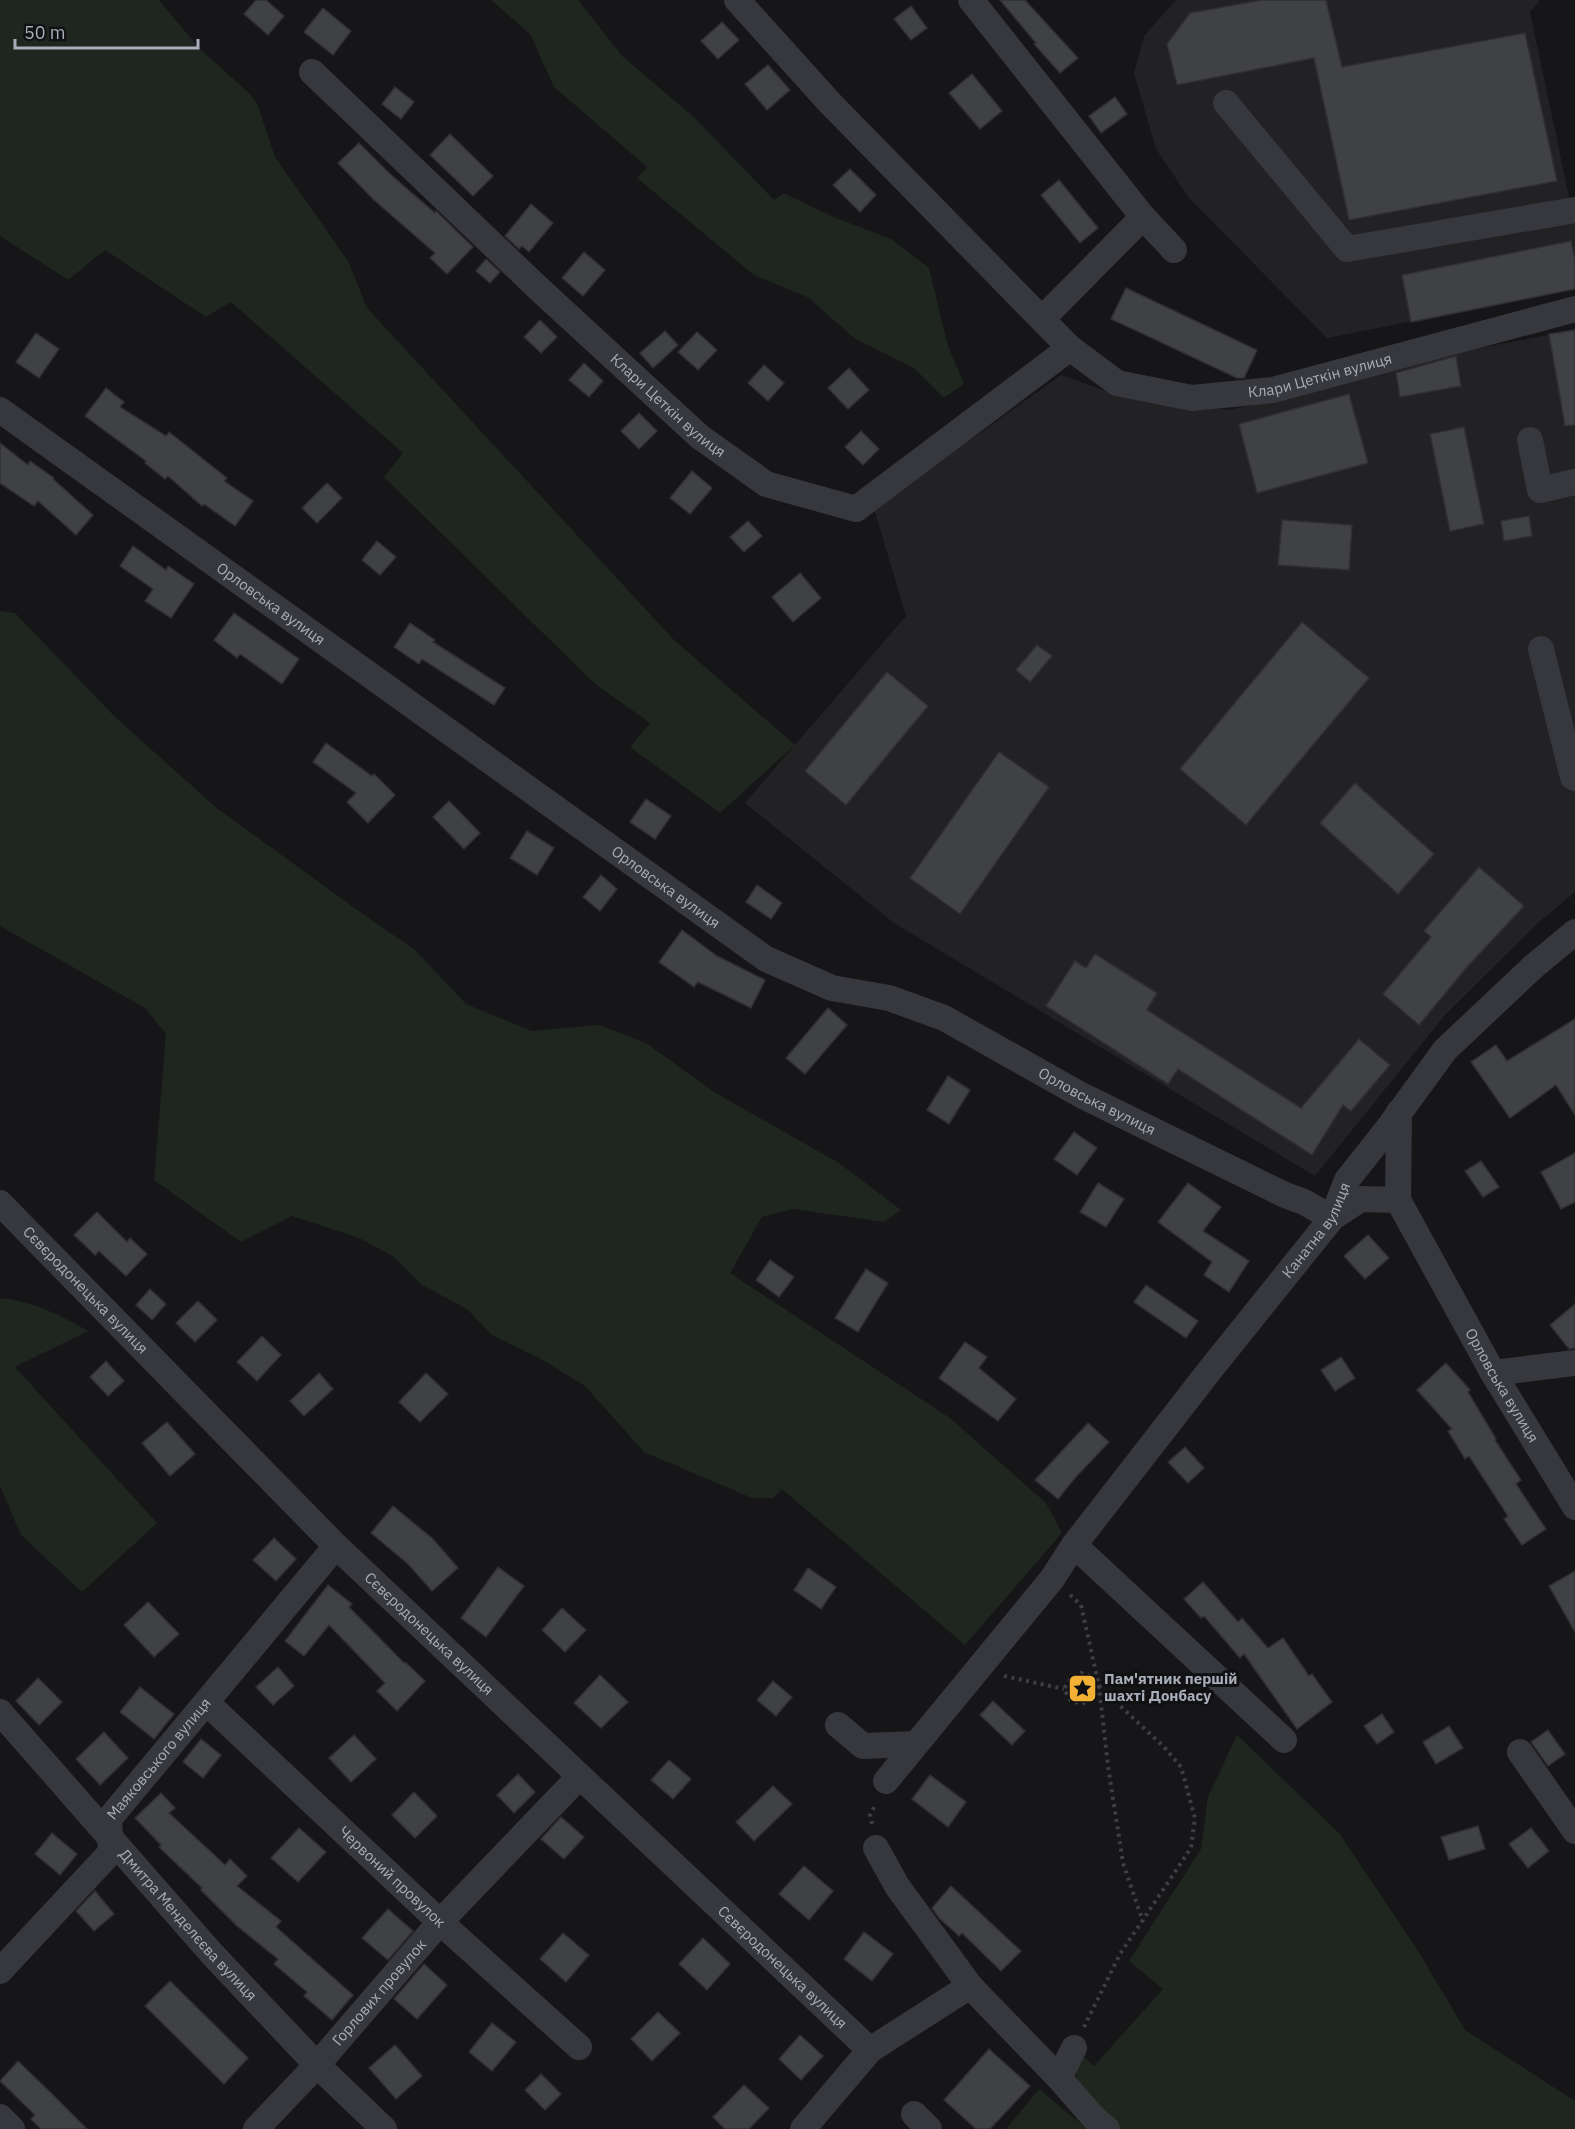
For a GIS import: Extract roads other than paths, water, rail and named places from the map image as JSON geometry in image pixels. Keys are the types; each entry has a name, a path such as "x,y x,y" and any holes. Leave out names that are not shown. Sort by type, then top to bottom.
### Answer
{"street":[{"name":"Клари Цеткін вулиця","path":"737,0 830,103 1070,348 1117,383 1192,398 1273,390 1575,309"},
{"path":"971,0 1143,217 1174,250"},
{"name":"Клари Цеткін вулиця","path":"312,72 538,288 700,437 766,484 856,509 1070,348"},
{"path":"1226,103 1347,249 1575,210"},
{"path":"1042,319 1143,217"},
{"name":"Орловська вулиця","path":"0,410 766,960 832,988 889,998 944,1018 1081,1095 1332,1218"},
{"path":"1530,440 1540,490 1575,482"},
{"path":"1541,649 1573,777 1575,777"},
{"name":"Канатна вулиця","path":"886,1781 1052,1579 1074,1545 1332,1218 1347,1179 1445,1050 1533,967 1575,932"},
{"name":"Орловська вулиця","path":"1399,1112 1398,1200 1493,1374 1575,1507"},
{"path":"1332,1218 1361,1199 1398,1200"},
{"name":"Сєвєродонецька вулиця","path":"0,1203 336,1546 870,2050"},
{"path":"1493,1374 1575,1363"},
{"path":"1074,1545 1284,1740"},
{"name":"Маяковського вулиця","path":"0,1971 111,1852 109,1819 336,1546"},
{"name":"Червоний провулок","path":"207,1702 440,1922 579,2047"},
{"name":"Дмитра Менделєєва вулиця","path":"0,1712 213,1955 317,2065 384,2129"},
{"path":"837,1725 863,1746 916,1744"},
{"path":"1520,1752 1575,1831"},
{"name":"Горлових провулок","path":"256,2129 317,2065 440,1922 579,1777"},
{"path":"876,1848 897,1886 970,1986 1059,2078 1093,2117 1107,2129"},
{"path":"803,2129 870,2050 970,1986"},
{"path":"1059,2078 1074,2048"},
{"path":"0,2117 12,2129"}],"place":[{"name":"Пам'ятник першій шахті Донбасу","path":"1083,1688"}]}
